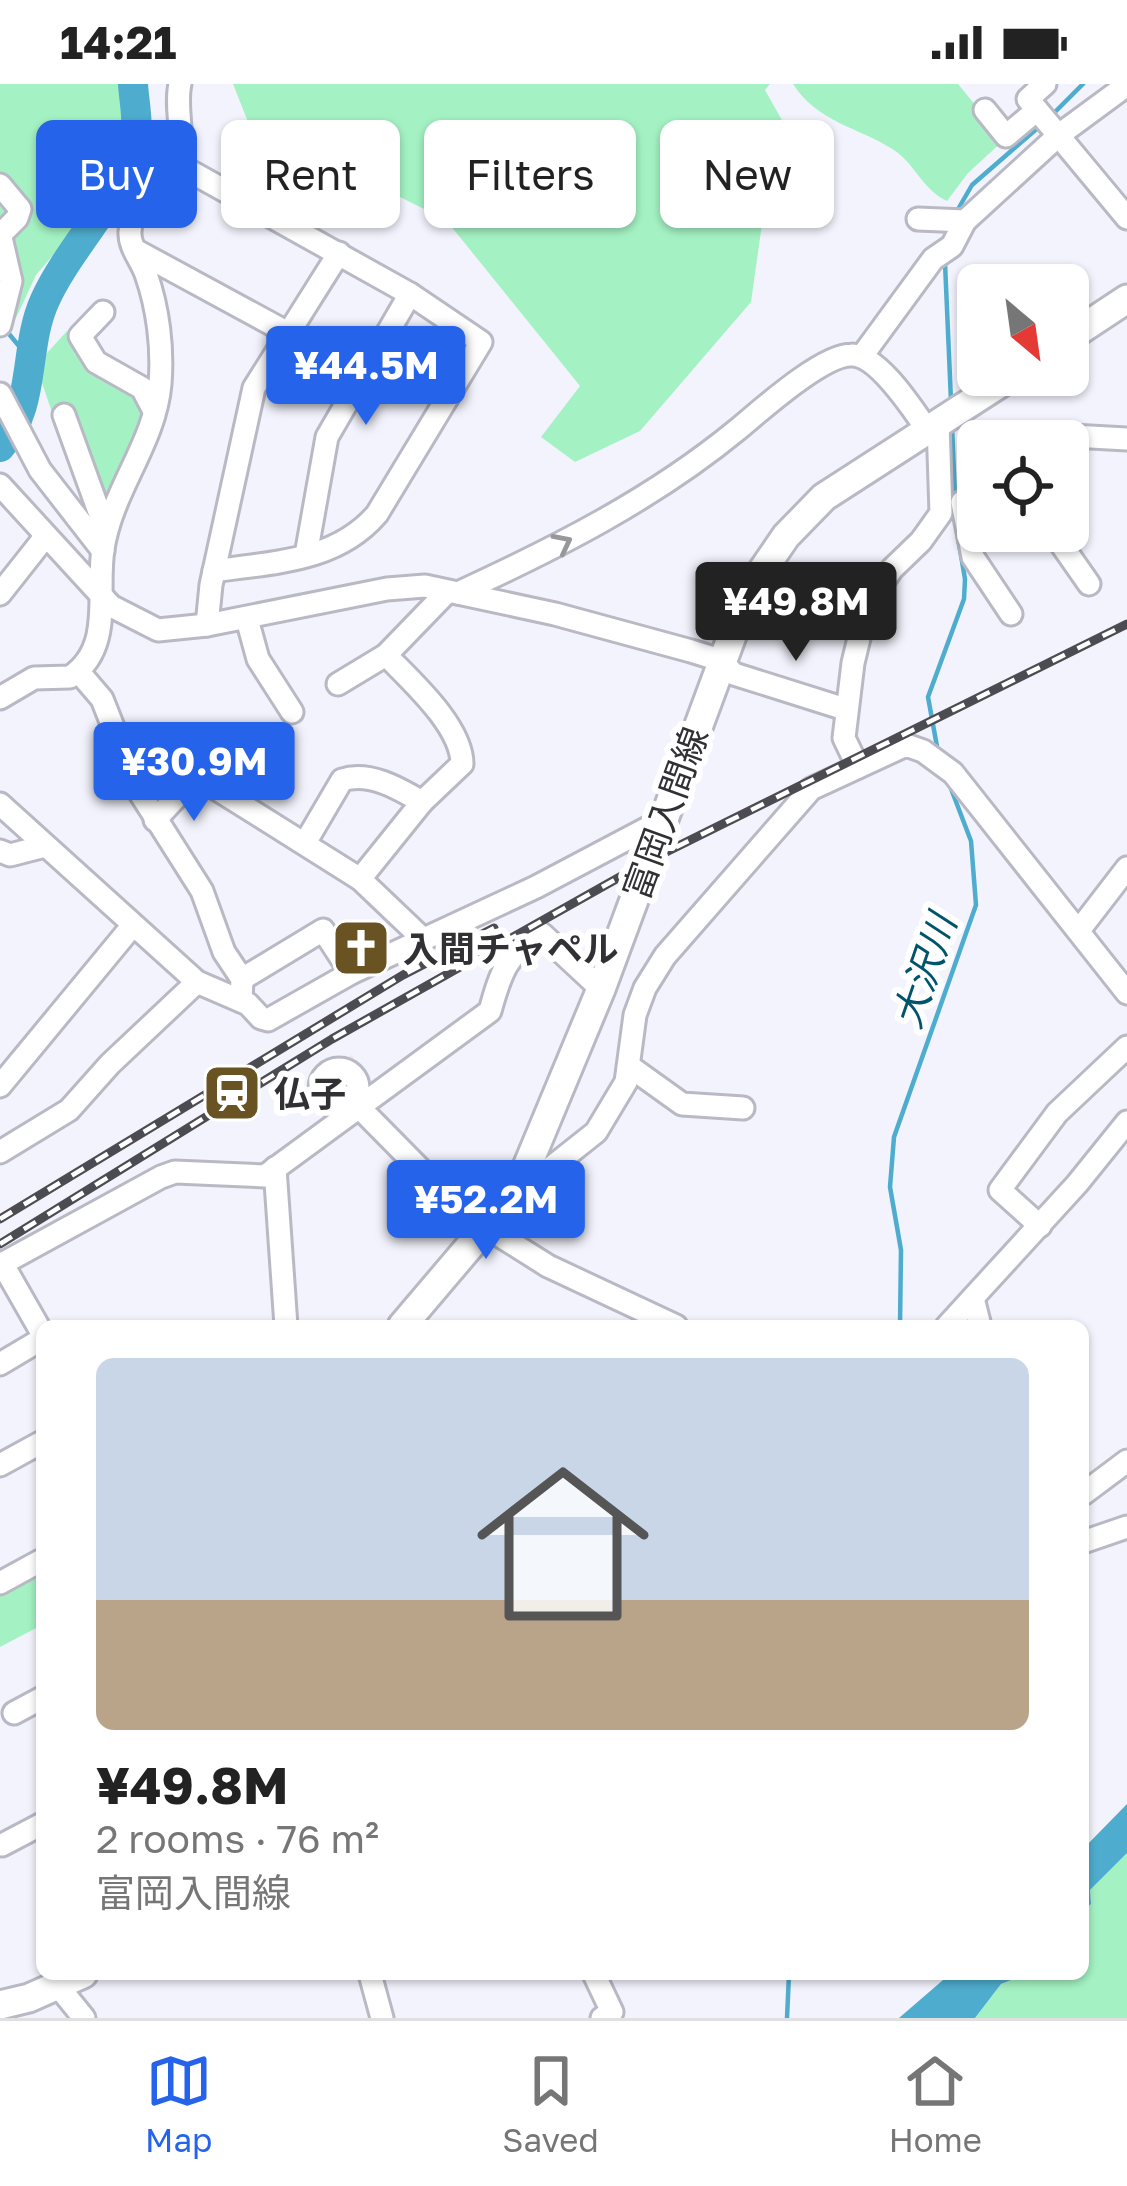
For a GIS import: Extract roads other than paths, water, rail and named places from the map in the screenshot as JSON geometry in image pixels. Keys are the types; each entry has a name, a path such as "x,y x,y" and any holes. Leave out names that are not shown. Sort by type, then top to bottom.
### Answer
{"main road":[{"path":"1089,324 1127,299"},
{"name":"富岡入間線","path":"407,1320 509,1200 524,1174 601,989 749,590 796,525 824,497 981,396"},
{"path":"0,2005 71,1980"}],"street":[{"path":"177,120 180,84"},
{"path":"986,110 1006,136 1039,107 1127,85"},
{"path":"1039,107 1127,218"},
{"path":"862,356 944,251 957,220 1039,107"},
{"path":"197,175 410,294 481,342 359,536 329,551 214,571"},
{"path":"0,185 20,209 0,234 11,281 1,322"},
{"path":"918,219 957,220"},
{"path":"0,698 34,677 60,679 78,671 96,643 112,508 145,442 160,386 158,328 130,228"},
{"path":"134,249 288,333"},
{"path":"207,626 214,571 254,388 339,253"},
{"path":"305,555 327,436 410,294"},
{"path":"103,312 80,335 96,362 142,388 154,411"},
{"path":"338,684 386,655 452,592 583,532 696,462 785,389 844,355 862,356 943,421 957,504 892,568 867,605 845,709 844,738 858,767"},
{"path":"0,394 64,505 105,542"},
{"path":"64,415 105,542"},
{"path":"1089,437 1127,439"},
{"path":"1,486 102,597 130,619 158,630 207,626 387,589 425,586 555,614 721,661 734,674 845,709"},
{"path":"0,594 45,537"},
{"path":"971,552 1010,614"},
{"path":"1067,552 1089,584"},
{"path":"247,619 258,659 292,712"},
{"path":"361,879 422,802 462,764 463,755 443,718 386,655"},
{"path":"78,671 102,699 138,790 194,876 242,990 268,1020 351,973 662,821"},
{"path":"509,1200 596,1132 626,1082 635,1015 665,956 811,789 906,745 953,773 1127,993"},
{"path":"155,820 196,776 361,879 423,939"},
{"path":"305,843 342,780 355,776 394,786 422,802"},
{"path":"0,804 197,982 242,990 323,930 351,973"},
{"path":"0,851 10,855 45,846"},
{"path":"1080,929 1127,868"},
{"path":"0,1086 133,925"},
{"path":"36,1325 1,1264 175,1172 265,1176 355,1103 490,1010 502,966 523,943 542,934 601,989"},
{"path":"0,1152 69,1110 197,982"},
{"path":"1040,1226 1000,1190 1057,1113 1127,1047"},
{"path":"629,1066 682,1104 743,1108"},
{"path":"355,1103 486,1228 548,1266 663,1320"},
{"path":"953,1320 1127,1122"},
{"path":"275,1168 286,1320"},
{"path":"973,1298 978,1320"},
{"path":"0,1364 36,1340"},
{"path":"0,1465 36,1445"},
{"path":"1089,1490 1127,1461"},
{"path":"1089,1540 1127,1527"},
{"path":"0,1583 36,1563"},
{"path":"14,1713 36,1701"},
{"path":"2,1845 36,1827"},
{"path":"71,1980 84,2018"},
{"path":"372,1980 382,2018"},
{"path":"597,1980 612,2012 602,2018"}],"water":[{"path":"1127,1804 1127,1853 1090,1890 1089,1906 1089,1843"},
{"path":"943,1980 1011,1980 1001,1984 975,2018 899,2018"}],"waterway":[{"path":"0,447 20,413 45,300 128,161 136,132 133,84"},
{"path":"1053,114 1083,84"},
{"path":"957,211 972,185 1040,126"},
{"path":"945,263 951,401"},
{"path":"5,329 32,362"},
{"path":"952,425 955,497"},
{"name":"大沢川","path":"938,752 928,697 964,599 954,514"},
{"name":"大沢川","path":"900,1320 901,1250 890,1187 894,1137 976,905 971,841 950,786"},
{"name":"大沢川","path":"787,2018 789,1980"}],"railway":[{"path":"0,1244 332,1039 650,860 1127,624"},
{"path":"0,1219 403,975 494,928"}],"place":[{"name":"入間チャペル","path":"361,948"},
{"name":"仏子","path":"232,1093"}]}
